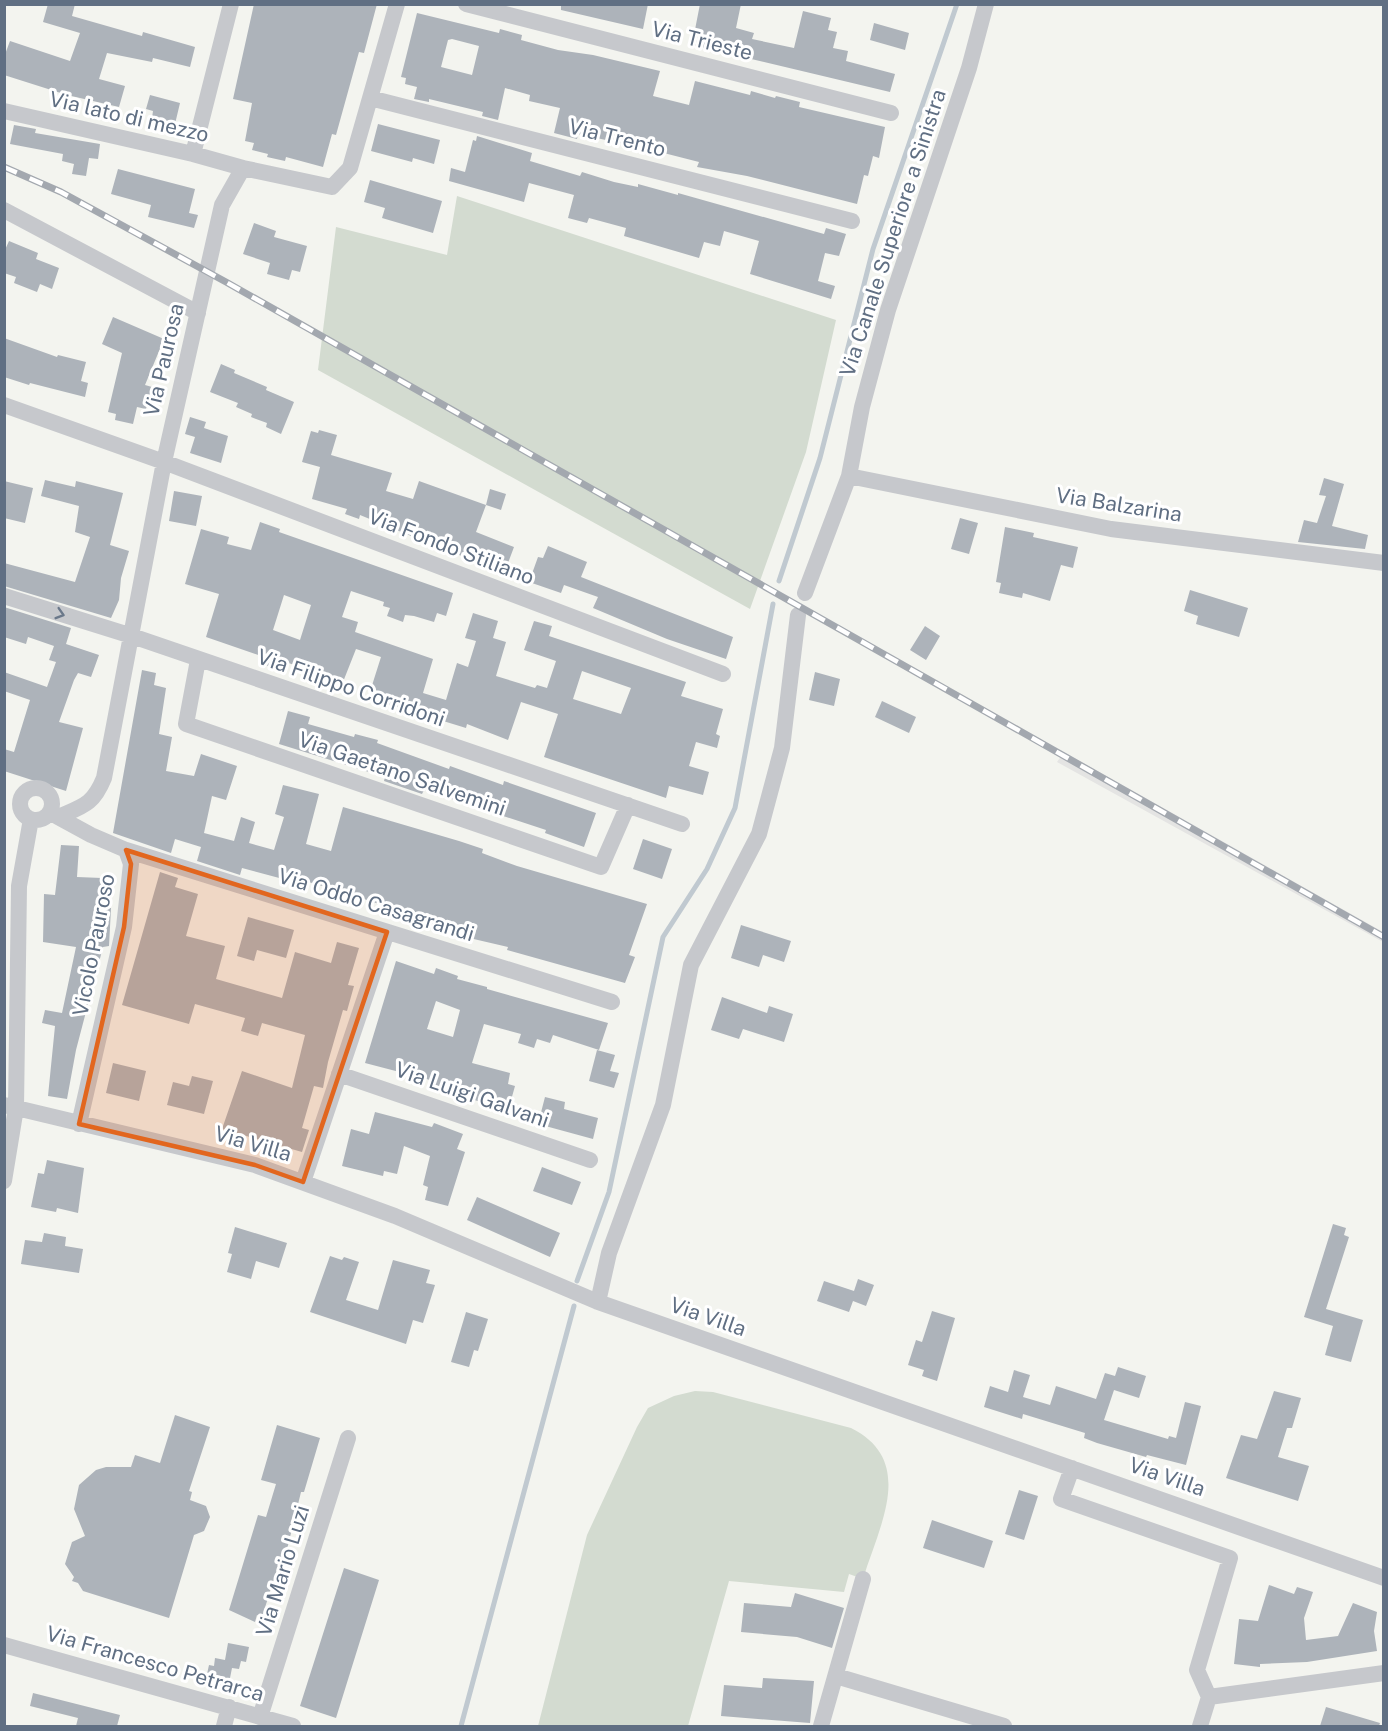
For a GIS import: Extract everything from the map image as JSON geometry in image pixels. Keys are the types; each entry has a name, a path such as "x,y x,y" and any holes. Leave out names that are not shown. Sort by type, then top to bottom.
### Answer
{"street":[{"path":"193,154 231,4"},
{"path":"243,168 293,181 332,187 350,168 397,4"},
{"name":"Via Trieste","path":"466,4 891,113"},
{"name":"Via Canale Superiore a Sinistra","path":"805,593 849,476 862,407 888,310 969,68 986,4"},
{"name":"Via Trento","path":"370,98 852,221"},
{"name":"Via lato di mezzo","path":"4,111 193,154 243,168"},
{"name":"Via Paurosa","path":"31,819 44,818 84,806 97,794 104,778 164,462 210,249 222,205 243,168"},
{"path":"4,210 198,313"},
{"name":"Via Fondo Stiliano","path":"4,405 164,462 723,674"},
{"name":"Via Balzarina","path":"849,476 1111,529 1383,563"},
{"name":"Via Filippo Corridoni","path":"4,597 132,636 682,824"},
{"path":"598,1302 609,1253 663,1105 691,965 759,834 782,748 798,615"},
{"name":"Via Gaetano Salvemini","path":"198,660 186,724 601,867 628,805"},
{"path":"4,1181 10,1107 11,961 19,886 31,819 21,811 11,797 32,788 43,789 52,802 54,814"},
{"name":"Vicolo Pauroso","path":"54,814 91,836 126,850 131,864 124,927 79,1124"},
{"name":"Via Oddo Casagrandi","path":"126,850 612,1002"},
{"path":"303,1182 387,932"},
{"name":"Via Luigi Galvani","path":"339,1074 590,1160"},
{"name":"Via Villa","path":"10,1107 255,1165 395,1216 598,1302 1383,1578"},
{"name":"Via Mario Luzi","path":"260,1717 348,1438"},
{"path":"1072,1468 1061,1499 1230,1558 1197,1671 1209,1697 1200,1726"},
{"path":"821,1726 863,1579"},
{"name":"Via Francesco Petrarca","path":"4,1645 293,1726"},
{"path":"1209,1697 1383,1672"},
{"path":"836,1676 1004,1726"},
{"path":"224,1726 229,1707"}],"highlighted area":[{"path":"126,850 387,932 303,1182 255,1165 79,1124 124,927 131,864"}],"shaded area":[{"path":"457,196 836,320 806,452 750,609 318,370 336,227 447,255"},
{"path":"1064,752 1383,932 1383,942 1057,762"},
{"path":"695,1391 713,1392 851,1428 871,1442 883,1458 888,1476 888,1496 884,1517 863,1579 849,1574 844,1592 729,1581 688,1726 538,1726 587,1535 637,1427 648,1408 674,1396"}],"building":[{"path":"48,4 75,4 72,16 142,36 143,32 195,47 190,67 153,58 152,62 107,53 99,79 125,86 119,107 67,95 4,75 4,57 10,41 70,61 80,33 43,22"},
{"path":"254,4 377,4 364,53 359,52 336,135 332,134 323,167 286,157 285,161 267,157 268,154 252,150 254,143 245,141 252,103 233,99"},
{"path":"561,4 648,4 643,29 561,10"},
{"path":"700,4 741,4 736,28 754,33 752,39 794,48 803,11 831,18 828,30 837,32 833,48 848,51 846,61 895,74 890,92 692,45"},
{"path":"417,13 499,33 500,29 522,35 521,40 558,50 593,55 660,71 653,96 689,105 695,81 750,95 751,91 775,98 776,96 800,102 799,107 885,127 879,158 873,156 868,176 864,175 857,204 747,176 697,167 699,162 652,150 578,134 577,139 554,133 560,108 529,101 530,95 505,88 498,120 482,116 483,112 429,99 429,102 414,99 417,87 405,84 406,78 401,77","holes":["448,40 479,46 472,75 441,67"]},
{"path":"874,23 909,33 905,50 870,40"},
{"path":"150,95 180,103 175,124 152,118 153,111 146,109"},
{"path":"378,124 440,140 434,164 413,158 412,162 371,151"},
{"path":"14,125 36,129 35,133 100,144 98,159 89,158 86,176 72,174 74,164 62,161 63,154 10,144"},
{"path":"477,136 532,153 530,161 580,176 582,172 614,182 638,187 638,184 678,195 678,193 824,234 826,228 846,234 839,256 825,253 818,281 835,286 831,299 750,274 759,241 724,231 720,246 704,242 699,258 624,236 626,228 589,218 587,223 568,218 574,195 529,183 524,202 449,181 451,168 465,172 473,140 476,141"},
{"path":"118,169 195,189 189,213 198,215 194,228 148,217 151,205 111,194"},
{"path":"370,180 442,201 433,233 382,218 385,208 364,202"},
{"path":"254,223 276,231 274,237 307,246 300,272 292,270 289,280 267,274 270,263 243,254"},
{"path":"9,241 38,253 36,259 59,268 52,289 40,284 37,292 14,283 16,277 4,273 4,252"},
{"path":"113,317 164,339 145,385 152,387 146,409 137,407 133,424 115,420 116,414 108,412 122,353 102,344"},
{"path":"4,338 57,357 58,355 86,362 81,381 88,383 85,397 4,377"},
{"path":"221,364 235,370 234,373 267,387 266,390 294,402 281,434 266,427 267,423 251,417 252,414 236,407 238,403 210,392"},
{"path":"190,417 206,422 204,428 228,436 221,463 190,453 195,437 185,434"},
{"path":"319,430 337,435 331,455 392,473 386,491 413,499 419,481 486,505 476,532 514,547 505,571 416,540 416,538 360,515 359,519 345,514 347,509 312,499 320,467 302,462 311,431 318,433"},
{"path":"1324,478 1344,484 1332,526 1368,535 1365,549 1298,542 1304,520 1317,523 1326,496 1319,495"},
{"path":"45,480 75,487 76,481 123,493 110,545 129,551 121,578 119,600 111,618 4,586 4,563 75,582 90,537 75,532 79,506 41,496"},
{"path":"4,481 33,488 25,523 4,518"},
{"path":"490,489 506,494 501,510 486,505"},
{"path":"174,491 202,496 196,526 169,521"},
{"path":"960,518 978,523 969,554 951,549"},
{"path":"260,522 280,529 279,532 453,593 446,616 437,613 434,622 405,615 403,622 387,616 390,608 383,606 384,602 351,591 342,617 358,622 355,632 433,659 423,693 446,700 457,663 468,667 476,641 465,638 473,613 498,621 493,638 506,642 496,676 535,688 537,685 547,688 556,661 524,650 534,621 552,626 549,636 686,682 681,696 723,709 716,734 720,736 717,748 696,742 689,766 709,772 703,795 669,786 666,798 544,757 558,714 521,702 508,740 467,724 466,728 368,698 381,657 356,649 341,687 312,677 314,671 285,662 282,670 262,664 264,657 206,637 219,594 185,584 201,529 229,537 227,544 251,550","holes":["284,595 311,605 300,640 273,630","582,671 631,688 621,714 573,699"]},
{"path":"1005,527 1034,533 1033,537 1078,547 1073,568 1061,565 1050,601 1023,593 1022,598 999,593 1001,583 996,582"},
{"path":"548,546 587,562 581,577 733,637 726,659 667,639 593,608 598,597 564,585 561,593 529,582 538,557 543,558"},
{"path":"1190,590 1248,608 1239,637 1196,624 1198,616 1184,611"},
{"path":"4,607 71,628 66,644 99,655 91,677 78,673 59,722 83,728 66,791 4,771 4,749 14,752 30,700 4,691 4,672 47,687 56,662 49,660 54,646 28,637 26,644 4,637"},
{"path":"925,626 940,636 926,660 910,650"},
{"path":"142,670 156,673 154,685 166,688 159,734 172,737 166,771 194,776 201,754 237,766 226,800 212,796 204,833 234,841 241,817 255,822 249,843 274,850 284,817 275,814 283,785 319,794 306,844 331,851 343,807 483,849 482,853 517,866 647,904 629,955 635,957 625,983 507,950 508,947 435,930 396,917 397,910 352,895 350,899 331,893 333,889 284,875 283,879 242,868 240,875 197,861 201,847 175,839 171,853 113,833"},
{"path":"815,672 840,679 834,706 809,700"},
{"path":"882,701 916,717 909,733 875,717"},
{"path":"288,711 310,717 308,724 354,737 355,734 378,740 377,743 449,769 450,766 503,785 504,781 596,813 584,847 545,833 546,830 424,790 422,794 384,781 385,777 279,744"},
{"path":"643,839 672,849 662,879 633,869"},
{"path":"61,845 79,846 77,877 102,878 104,907 111,908 109,946 103,947 76,1050 67,1099 48,1096 55,1026 42,1023 45,1010 62,1013 76,947 43,942 44,894 55,895"},
{"path":"160,872 178,878 175,887 198,894 186,936 225,946 216,979 282,998 295,952 331,963 337,942 359,948 348,985 354,986 347,1011 343,1010 323,1088 314,1086 302,1128 309,1130 302,1152 222,1129 242,1071 292,1088 305,1035 262,1023 258,1036 241,1031 245,1018 195,1004 189,1024 122,1005"},
{"path":"248,917 294,930 286,958 257,950 254,961 237,956"},
{"path":"741,925 791,941 784,962 763,955 759,967 731,958"},
{"path":"396,961 434,974 436,968 458,976 457,979 487,987 487,989 608,1023 599,1050 553,1035 550,1043 537,1039 534,1048 518,1043 521,1034 484,1024 472,1063 510,1073 508,1084 515,1086 508,1111 432,1086 434,1081 365,1063","holes":["436,1001 460,1010 453,1037 427,1029"]},
{"path":"722,997 767,1013 769,1006 793,1014 784,1042 743,1029 739,1039 711,1030"},
{"path":"597,1050 615,1055 610,1071 619,1073 614,1088 589,1081"},
{"path":"113,1063 146,1071 139,1101 106,1093"},
{"path":"192,1076 213,1081 204,1114 167,1105 173,1082 189,1086"},
{"path":"545,1097 565,1102 564,1109 598,1118 593,1139 538,1124"},
{"path":"375,1112 432,1127 434,1123 463,1134 457,1149 465,1152 448,1206 425,1200 428,1187 423,1185 430,1156 404,1146 397,1174 384,1171 383,1176 342,1166 351,1129 369,1134"},
{"path":"47,1160 84,1168 78,1213 57,1208 56,1212 31,1207 38,1173 44,1174"},
{"path":"542,1167 581,1182 572,1205 533,1191"},
{"path":"477,1197 560,1233 550,1257 467,1220"},
{"path":"1333,1224 1346,1228 1344,1235 1349,1237 1326,1309 1363,1320 1351,1362 1325,1355 1333,1326 1304,1317"},
{"path":"235,1227 287,1243 279,1268 256,1261 251,1279 227,1272 232,1254 228,1253"},
{"path":"44,1233 66,1237 65,1246 83,1249 79,1273 21,1264 25,1240 42,1242"},
{"path":"330,1256 342,1260 344,1257 359,1262 346,1300 378,1310 393,1260 430,1270 426,1283 435,1285 423,1323 413,1320 406,1344 310,1312"},
{"path":"858,1279 874,1285 866,1306 853,1301 849,1312 817,1301 824,1281 854,1291"},
{"path":"932,1311 955,1318 937,1381 922,1376 924,1370 908,1365 916,1340 922,1342"},
{"path":"466,1312 488,1319 478,1351 474,1350 469,1367 451,1362"},
{"path":"1118,1367 1146,1376 1139,1398 1114,1390 1104,1420 1168,1439 1169,1436 1176,1438 1185,1402 1201,1406 1186,1465 1147,1455 1146,1457 1097,1443 1084,1438 1085,1433 1023,1414 1022,1419 984,1407 990,1386 1008,1392 1014,1370 1030,1375 1023,1397 1050,1405 1056,1386 1096,1399 1105,1373 1115,1376"},
{"path":"1274,1391 1301,1398 1292,1428 1287,1428 1278,1457 1309,1466 1298,1501 1226,1478 1241,1435 1257,1439"},
{"path":"175,1415 210,1427 189,1491 192,1492 190,1500 206,1506 210,1517 204,1531 194,1535 169,1618 83,1591 78,1583 72,1581 74,1577 65,1564 72,1542 85,1536 74,1509 79,1485 96,1470 106,1467 131,1467 135,1455 160,1463"},
{"path":"277,1425 320,1438 304,1492 301,1492 284,1562 280,1560 262,1617 257,1615 255,1622 229,1610 258,1515 266,1517 276,1484 261,1480"},
{"path":"1019,1490 1038,1496 1024,1540 1005,1534"},
{"path":"932,1520 993,1541 984,1568 923,1548"},
{"path":"344,1568 379,1580 336,1718 300,1706"},
{"path":"1269,1585 1294,1594 1297,1587 1313,1592 1304,1618 1306,1640 1338,1636 1353,1603 1377,1612 1374,1631 1377,1651 1307,1662 1260,1664 1260,1667 1234,1664 1239,1619 1258,1621"},
{"path":"795,1593 844,1608 832,1648 797,1637 741,1632 744,1603 791,1607"},
{"path":"228,1643 249,1647 246,1662 241,1661 239,1669 232,1668 228,1688 205,1683 209,1665 214,1666 215,1658 225,1660"},
{"path":"763,1678 814,1681 810,1723 721,1716 724,1685 762,1688"},
{"path":"33,1693 120,1715 117,1726 76,1726 78,1718 30,1706"},
{"path":"1326,1707 1380,1723 1379,1726 1320,1726"}],"waterway":[{"path":"779,581 820,458 873,249 957,4"},
{"path":"577,1281 609,1192 663,937 707,869 735,808 773,604"},
{"path":"461,1726 574,1306"}],"railway":[{"path":"4,167 61,192 226,282 1384,937"}]}
